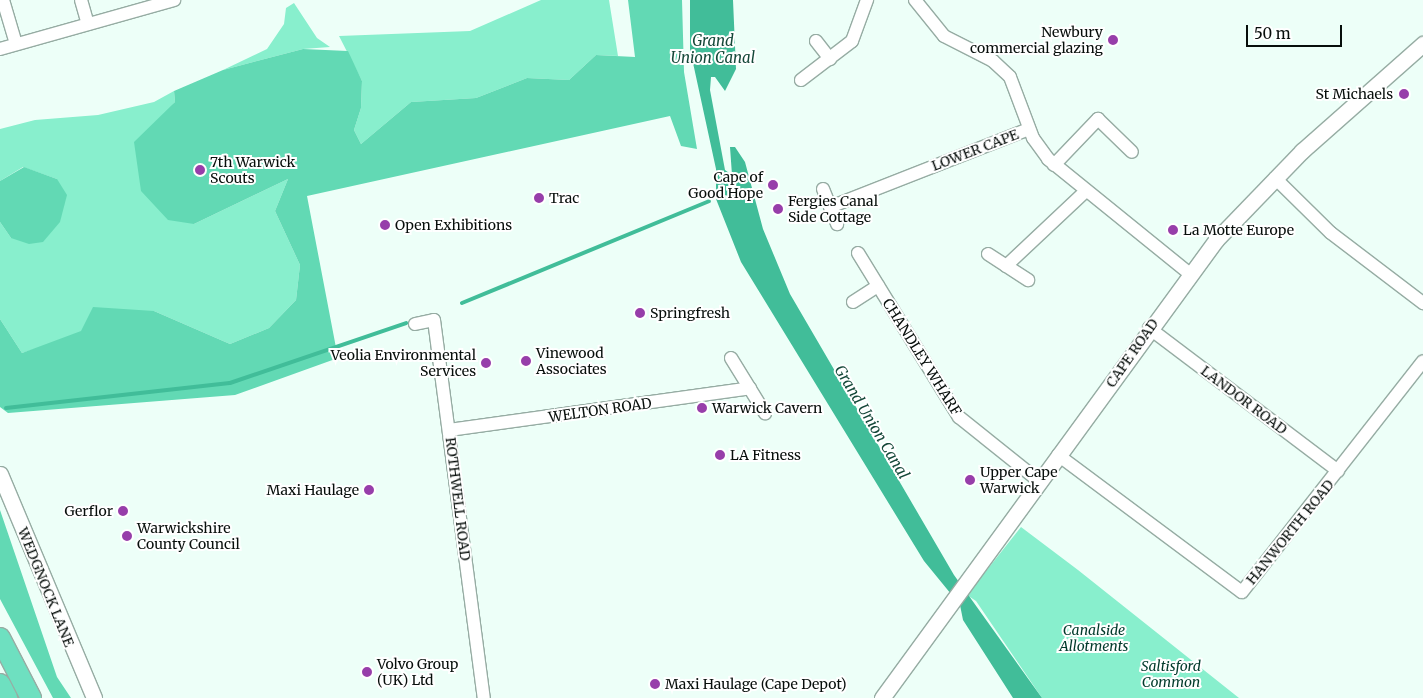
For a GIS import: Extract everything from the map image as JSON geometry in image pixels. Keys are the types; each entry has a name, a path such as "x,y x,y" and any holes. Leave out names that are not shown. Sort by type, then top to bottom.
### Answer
{"highway":[{"path":"0,638 31,698"},
{"path":"0,684 7,698"}],"street":[{"path":"2,0 16,44"},
{"path":"81,0 88,24"},
{"path":"0,49 174,0"},
{"path":"801,80 852,41 867,0"},
{"path":"915,0 944,36 1002,69 1016,87 1029,129"},
{"path":"816,41 830,59"},
{"name":"CAPE ROAD","path":"882,698 1189,273 1275,178 1423,44"},
{"path":"1054,165 1098,119 1132,152"},
{"name":"LOWER CAPE","path":"830,206 1029,129 1054,165 1189,273"},
{"path":"1275,178 1331,233 1423,303"},
{"path":"823,189 837,224"},
{"path":"1006,266 1086,191"},
{"name":"CHANDLEY WHARF","path":"858,253 959,417 1039,482"},
{"path":"988,254 1028,280"},
{"name":"CHANDLEY WHARF","path":"853,302 878,286"},
{"name":"ROTHWELL ROAD","path":"415,324 434,320 484,698"},
{"name":"LANDOR ROAD","path":"1149,328 1338,471"},
{"path":"731,358 765,413"},
{"name":"HANWORTH ROAD","path":"1058,455 1242,592 1423,362"},
{"name":"WELTON ROAD","path":"449,430 750,388"},
{"name":"WEDGNOCK LANE","path":"0,474 94,698"}],"green space":[{"path":"541,0 609,0 618,56 596,55 569,80 527,78 476,98 411,102 361,144 354,130 361,108 362,81 339,36 470,31"},
{"path":"294,3 317,38 330,47 303,49 223,70 267,49 284,24 286,8"},
{"path":"174,91 175,102 159,121 194,224 288,179 275,211 300,265 296,300 269,328 230,344 154,311 22,353 0,319 0,222 11,238 57,179 23,167 0,181 0,129 35,120 98,115 154,102"},
{"path":"1021,527 1239,698 1042,698 976,601 967,595"}],"shaded area":[{"path":"628,0 682,0 684,72 697,149 681,146 670,116 307,196 338,358 235,395 8,413 0,407 0,319 22,353 81,331 93,307 154,311 230,344 269,328 296,300 300,265 275,211 288,179 194,224 168,220 141,191 134,142 175,102 174,91 223,70 303,49 348,51 362,81 361,108 354,130 361,144 411,102 476,98 527,78 569,80 596,55 635,57"},
{"path":"24,167 57,179 67,195 60,222 43,242 29,244 11,238 0,222 0,181"},
{"path":"0,510 57,677 71,698 53,698 0,599"}],"water":[{"name":"Grand Union Canal","path":"690,0 733,0 736,69 725,91 715,77 711,77 710,90 725,170 732,175 730,147 735,147 745,162 763,229 790,294 954,575 1042,698 1013,698 963,620 960,605 924,561 741,262 716,199 716,169 690,49"}],"waterway":[{"path":"462,303 709,201"},
{"path":"6,408 230,383 406,323"}],"place":[{"name":"Newbury commercial glazing","path":"1113,40"},
{"name":"St Michaels","path":"1404,94"},
{"name":"7th Warwick Scouts","path":"200,170"},
{"name":"Cape of Good Hope","path":"773,185"},
{"name":"Trac","path":"539,198"},
{"name":"Fergies Canal Side Cottage","path":"778,209"},
{"name":"Open Exhibitions","path":"385,225"},
{"name":"La Motte Europe","path":"1173,230"},
{"name":"Springfresh","path":"640,313"},
{"name":"Vinewood Associates","path":"526,361"},
{"name":"Veolia Environmental Services","path":"486,363"},
{"name":"Warwick Cavern","path":"702,408"},
{"name":"LA Fitness","path":"720,455"},
{"name":"Upper Cape Warwick","path":"970,480"},
{"name":"Maxi Haulage","path":"369,490"},
{"name":"Gerflor","path":"123,511"},
{"name":"Warwickshire County Council","path":"127,536"},
{"name":"Volvo Group (UK) Ltd","path":"367,672"},
{"name":"Maxi Haulage (Cape Depot)","path":"655,684"}],"park label":[{"name":"Canalside Allotments","path":"1094,638"},
{"name":"Saltisford Common","path":"1171,674"}]}
